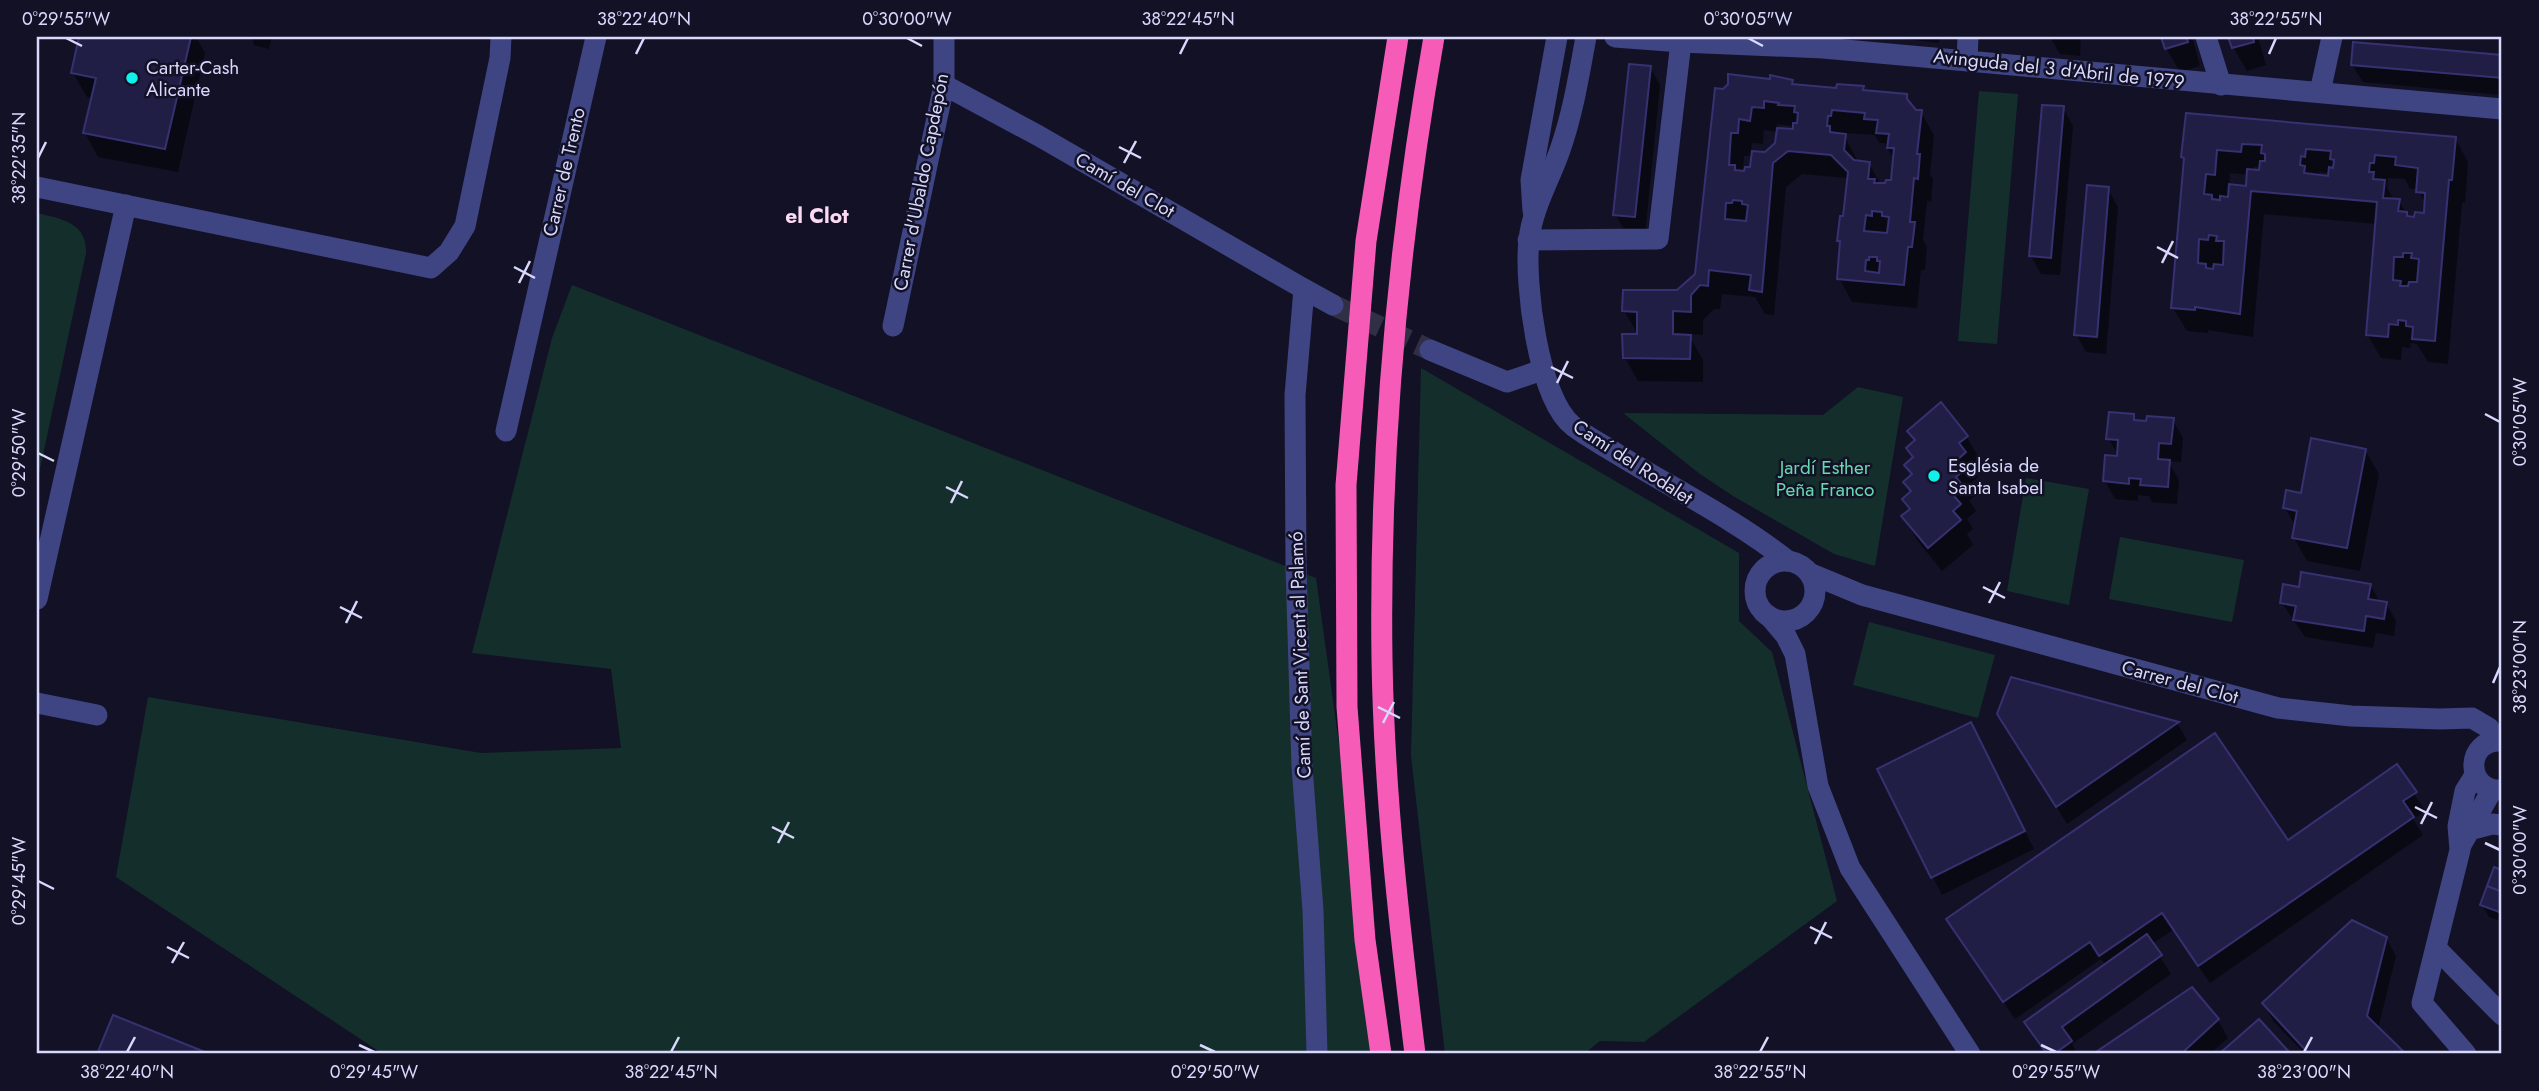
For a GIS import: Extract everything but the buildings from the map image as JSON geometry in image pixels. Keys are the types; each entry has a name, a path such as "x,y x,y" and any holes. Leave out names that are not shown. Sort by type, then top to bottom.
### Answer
{"highway":[{"path":"1381,1054 1365,940 1346,707 1346,485 1366,241 1398,37"},
{"path":"1415,1054 1388,783 1382,660 1382,541 1396,300 1404,225 1434,37"}],"street":[{"path":"37,187 431,268 449,252 466,226 500,58 501,37"},
{"name":"Carrer de Trento","path":"506,431 596,37"},
{"name":"Carrer d'Ubaldo Capdepón","path":"893,326 944,85 944,37"},
{"name":"Camí del Rodalet","path":"1533,217 1531,180 1557,37"},
{"name":"Camí del Rodalet","path":"1586,37 1571,113 1547,187 1533,217 1528,240 1530,287 1542,370 1554,402 1571,425 1682,495 1737,526 1787,561"},
{"name":"Avinguda del 3 d'Abril de 1979","path":"1615,37 1823,48 2502,109"},
{"path":"1967,60 1968,37"},
{"path":"2206,37 2221,85"},
{"path":"2320,92 2332,37"},
{"path":"1528,240 1658,239 1681,42"},
{"name":"Camí del Clot","path":"944,85 1049,141 1304,289"},
{"path":"37,599 126,205"},
{"path":"1304,289 1334,305"},
{"name":"Camí de Sant Vicent al Palamó","path":"1304,289 1295,395 1297,567 1302,767 1313,910 1317,1054"},
{"path":"1430,349 1507,382 1542,370"},
{"path":"1737,526 1750,550 1757,579 1756,600 1761,610 1786,636 1795,654 1818,786 1850,868 1970,1054"},
{"path":"1757,579 1764,569 1775,562 1787,561 1799,565 1809,573 1814,584 1814,597 1806,611 1795,654"},
{"name":"Carrer del Clot","path":"1809,573 1862,596 2278,708 2351,716 2461,719 2502,716"},
{"name":"Carrer del Clot","path":"1806,611 1833,600 1862,596"},
{"path":"1770,617 1787,621 1806,611"},
{"path":"37,703 97,715"},
{"path":"2461,719 2489,729 2499,741 2481,747 2465,791 2458,826 2465,837"},
{"path":"2461,719 2479,782 2499,792 2465,837 2422,1003 2466,1054"},
{"path":"2465,837 2492,824 2502,825"},
{"path":"2436,948 2502,1015"}],"green space":[{"path":"1979,91 2018,94 1997,344 1958,341"},
{"path":"37,213 63,220 77,228 85,243 86,253 37,483"},
{"path":"572,285 1316,578 1382,1054 383,1054 116,877 148,697 481,753 621,748 611,669 472,653 552,338"},
{"path":"1421,368 1739,553 1739,621 1772,652 1837,901 1644,1042 1600,1041 1584,1054 1445,1054 1411,756"},
{"name":"Jardí Esther Peña Franco","path":"1858,387 1903,397 1875,566 1834,554 1733,496 1700,474 1623,413 1823,415"},
{"path":"2026,478 2089,489 2069,605 2007,591"},
{"path":"2120,537 2244,560 2232,622 2109,599"},
{"path":"1869,622 1995,655 1978,718 1853,685"}],"tunnel":[{"path":"1333,305 1430,350"}],"place":[{"name":"Carter-Cash Alicante","path":"132,78"},
{"name":"Església de Santa Isabel","path":"1934,476"}],"district":[{"name":"el Clot","path":"817,216"}]}
